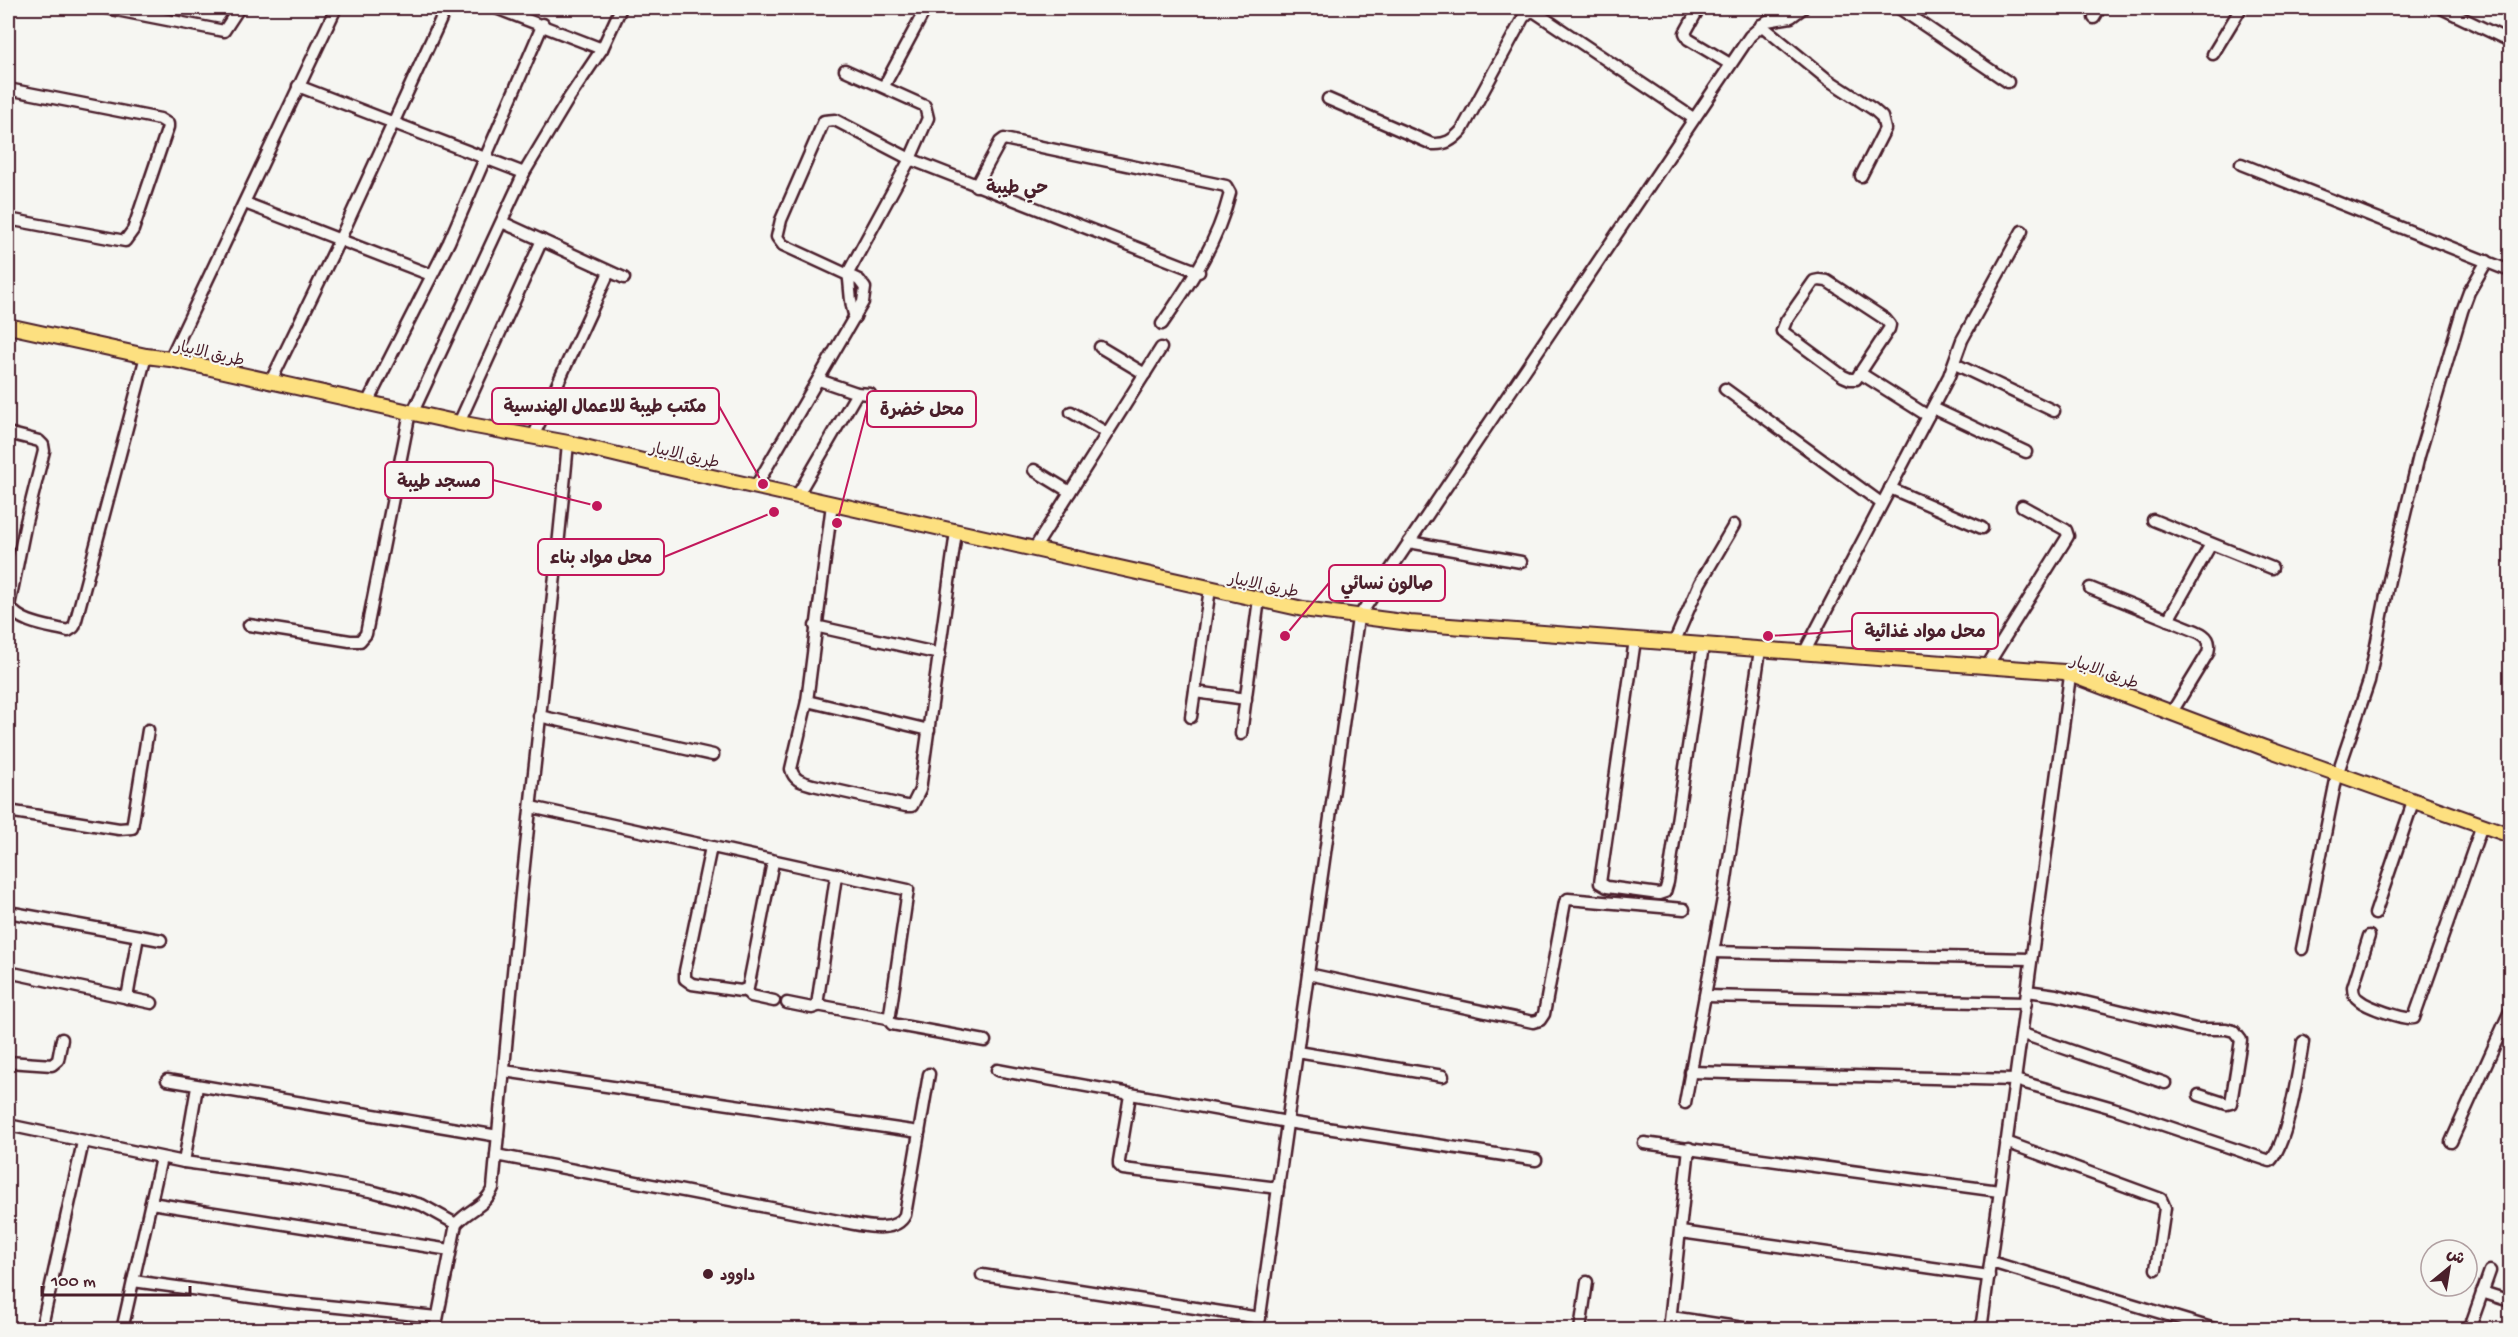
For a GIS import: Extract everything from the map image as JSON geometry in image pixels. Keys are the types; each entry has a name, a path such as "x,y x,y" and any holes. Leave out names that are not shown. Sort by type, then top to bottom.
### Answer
{"main road":[{"name":"طريق الابيار","path":"8,326 146,356 170,359 270,383 459,423 568,443 1210,589 1358,618 2064,672 2337,775 2511,835"}],"street":[{"path":"106,8 224,31 239,8"},
{"path":"170,359 336,8"},
{"path":"270,383 339,241 446,8"},
{"path":"496,8 543,24 602,49"},
{"path":"249,626 350,641 360,641 366,634 412,412 524,173 569,98 602,49 621,8"},
{"path":"884,86 926,8"},
{"path":"1700,8 1685,33 1688,39 1730,64"},
{"path":"1258,1329 1358,618 1750,36 1761,25 1774,19 1791,17 1803,8"},
{"path":"1899,8 2008,82"},
{"path":"2094,18 2100,8"},
{"path":"2213,54 2241,8"},
{"path":"2441,8 2511,41"},
{"path":"1328,99 1432,144 1444,144 1454,139 1462,130 1523,18 1529,12 1535,12 1693,118"},
{"path":"367,403 448,242 543,24"},
{"path":"1761,25 1827,79 1882,117 1885,129 1861,176"},
{"path":"845,70 925,106 928,113 928,118 910,159 848,273"},
{"path":"298,86 524,173"},
{"path":"8,89 160,119 168,124 133,230 125,241 8,219"},
{"path":"756,486 863,302 865,288 859,280 783,245 777,237 781,220 824,121 835,120 910,159 1198,272"},
{"path":"976,186 1000,142 1004,139 1223,185 1230,189 1229,197 1198,272 1162,324"},
{"path":"2241,164 2511,271"},
{"path":"245,203 431,275"},
{"path":"502,222 624,278"},
{"path":"1804,652 1955,364 1962,340 2022,231"},
{"path":"459,423 542,240"},
{"path":"2302,949 2337,775 2369,681 2391,569 2419,456 2469,292 2487,261"},
{"path":"532,436 609,272"},
{"path":"1814,281 1827,281 1888,322 1889,329 1860,373 1856,379 1850,380 1782,331 1786,321 1814,281"},
{"path":"1100,346 1145,374"},
{"path":"1034,549 1161,348"},
{"path":"8,433 39,441 44,445 9,606 22,618 68,631 74,627 76,620 146,356"},
{"path":"1955,364 2054,411"},
{"path":"1860,373 1930,412 2026,452"},
{"path":"819,380 857,393 870,394"},
{"path":"1725,389 1881,503"},
{"path":"797,496 857,393"},
{"path":"1071,412 1107,433"},
{"path":"435,1329 456,1224 462,1217 488,1200 493,1188 539,716 551,630 568,443"},
{"path":"1034,470 1070,492"},
{"path":"1890,488 1982,528"},
{"path":"832,504 807,700 792,769 793,776 798,780 813,785 912,806 920,790 956,532"},
{"path":"1987,666 2068,536 2068,531 2022,506"},
{"path":"2153,520 2271,568"},
{"path":"1674,643 1700,583 1734,525"},
{"path":"1409,542 1521,562"},
{"path":"2168,620 2211,544"},
{"path":"2090,588 2204,635 2211,643 2197,674 2172,712"},
{"path":"1191,717 1210,589"},
{"path":"1241,734 1258,599"},
{"path":"815,626 940,654"},
{"path":"1635,640 1600,883 1606,887 1659,894 1665,892 1668,882 1703,646"},
{"path":"1685,1103 1713,952 1760,650"},
{"path":"1981,1329 2070,676"},
{"path":"1195,692 1246,699"},
{"path":"807,700 929,730"},
{"path":"539,716 713,755"},
{"path":"8,811 118,829 132,828 148,730"},
{"path":"2375,914 2413,802"},
{"path":"531,807 908,891 890,1014 887,1018"},
{"path":"2368,936 2353,987 2354,995 2360,1001 2392,1014 2403,1018 2414,1018 2482,825"},
{"path":"711,847 685,979 692,984 741,991 748,988 773,862"},
{"path":"818,1006 837,876"},
{"path":"1308,974 1533,1023 1540,1020 1544,1014 1565,902 1568,898 1684,909"},
{"path":"8,912 160,940"},
{"path":"127,998 138,936"},
{"path":"1713,952 2031,959"},
{"path":"8,972 153,1003"},
{"path":"745,990 751,996 774,1000"},
{"path":"2027,991 2056,995 2179,1026 2234,1031 2241,1040 2231,1103 2219,1102 2199,1095"},
{"path":"1705,996 2026,1003"},
{"path":"787,1003 887,1018 892,1024 985,1041"},
{"path":"2451,1142 2511,1011"},
{"path":"2023,1034 2165,1083"},
{"path":"8,1062 52,1065 58,1060 62,1039"},
{"path":"1690,1072 2014,1080 2113,1108 2270,1161 2275,1154 2291,1108 2303,1042"},
{"path":"1297,1052 1443,1076"},
{"path":"997,1070 1287,1122 1536,1160"},
{"path":"504,1071 919,1132"},
{"path":"496,1155 844,1222 890,1227 901,1222 905,1215 929,1074"},
{"path":"167,1080 197,1087 359,1111 498,1136"},
{"path":"184,1162 197,1087"},
{"path":"1130,1095 1119,1166 1124,1169 1278,1188"},
{"path":"8,1125 161,1158 312,1180 406,1199 456,1224"},
{"path":"41,1329 83,1142"},
{"path":"2006,1142 2161,1199 2165,1208 2156,1269"},
{"path":"1644,1143 2000,1191"},
{"path":"1669,1329 1689,1148"},
{"path":"122,1329 161,1158"},
{"path":"151,1203 450,1250"},
{"path":"1681,1232 1989,1276"},
{"path":"1991,1262 2218,1329"},
{"path":"2469,1329 2490,1271"},
{"path":"982,1275 1260,1318"},
{"path":"133,1281 286,1302 437,1317"},
{"path":"1580,1329 1587,1281"},
{"path":"2482,1292 2511,1301"},
{"path":"1671,1317 1756,1329"}],"place":[{"name":"مكتب طيبة للاعمال الهندسية","path":"763,484"},
{"name":"مسجد طيبة","path":"597,506"},
{"name":"محل مواد بناء","path":"774,512"},
{"name":"محل خضرة","path":"837,523"},
{"name":"صالون نسائي","path":"1285,636"},
{"name":"محل مواد غذائية","path":"1768,636"},
{"name":"داوود","path":"708,1274"}],"district":[{"name":"حي طيبة","path":"1017,187"}]}
